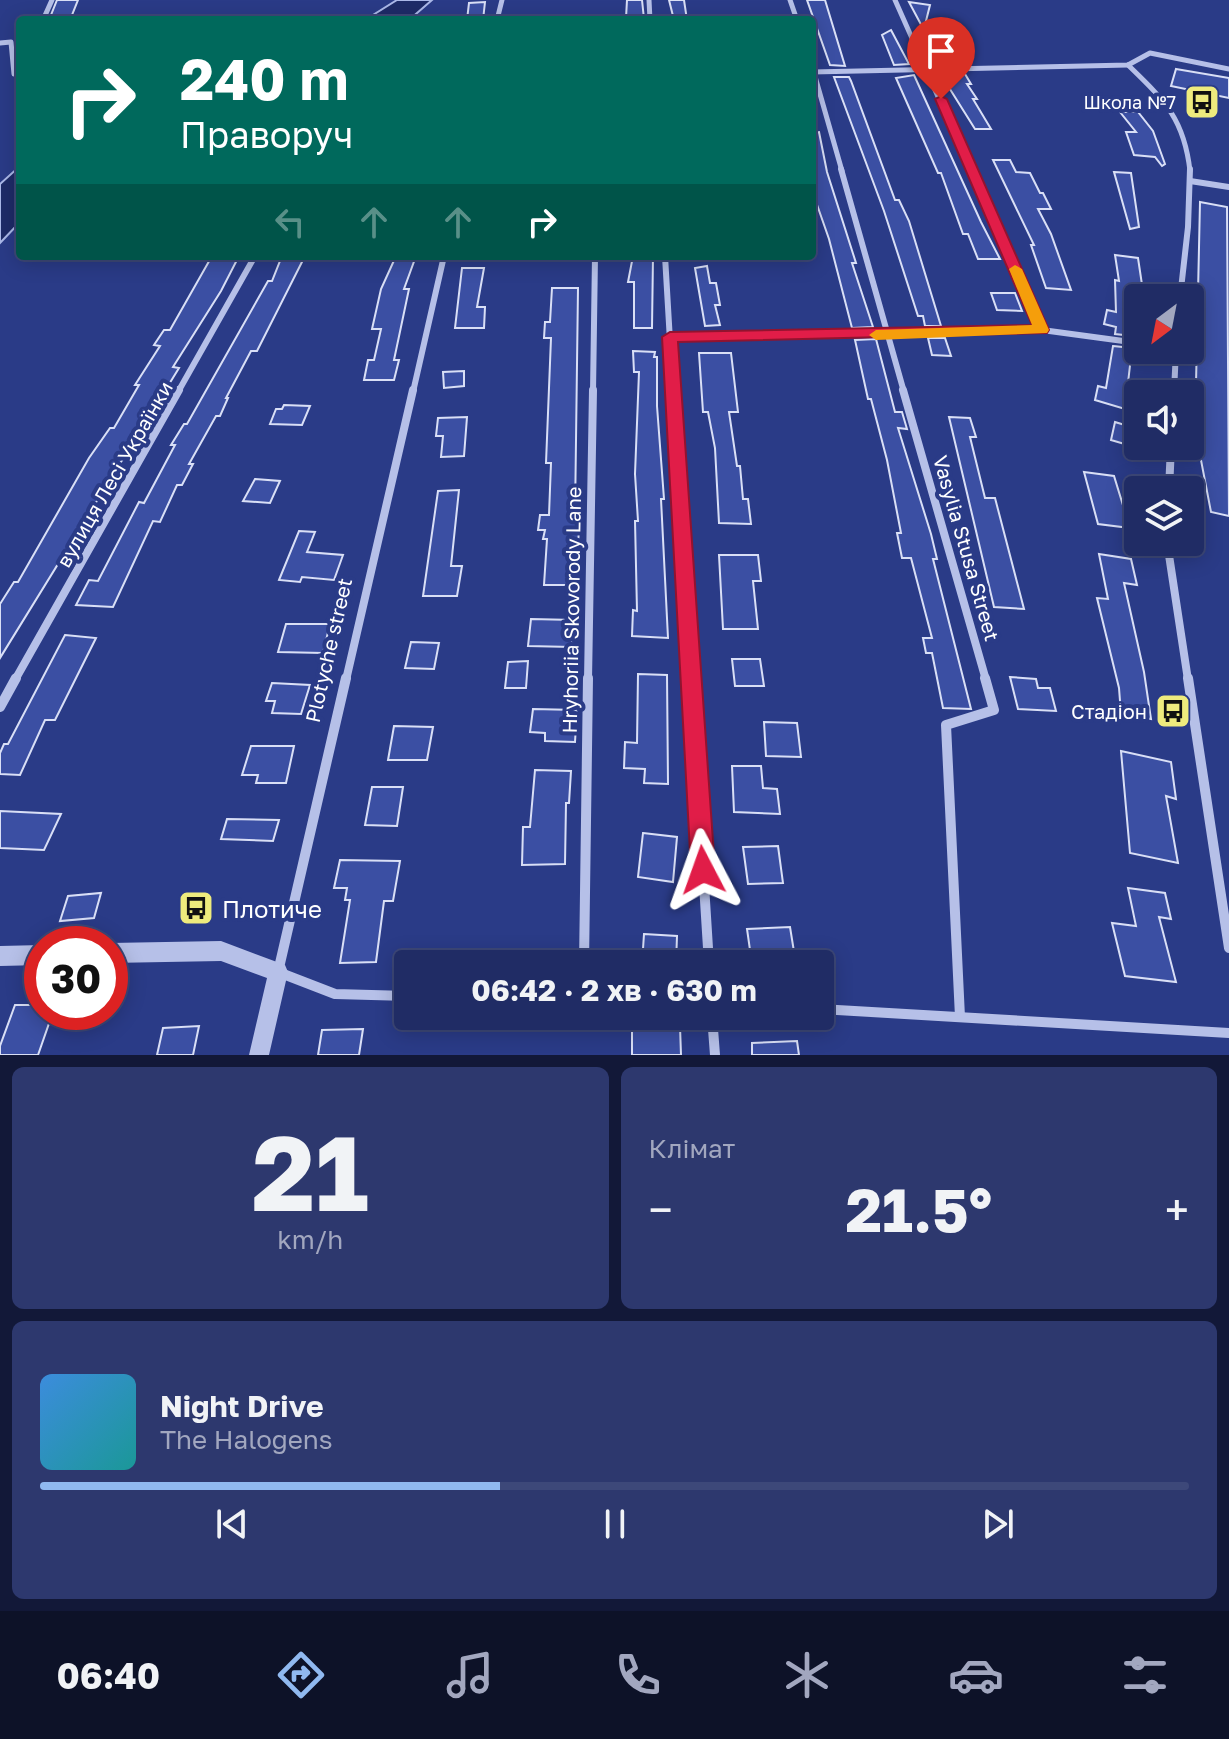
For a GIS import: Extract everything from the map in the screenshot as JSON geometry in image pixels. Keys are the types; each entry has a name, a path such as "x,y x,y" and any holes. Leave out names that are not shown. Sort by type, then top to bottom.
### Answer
{"street":[{"path":"895,0 1042,330"},
{"path":"0,43 16,40"},
{"path":"11,42 14,74"},
{"path":"816,70 928,71 1128,65 1150,53 1229,69"},
{"path":"1128,65 1172,110 1188,151 1190,181 1181,284"},
{"name":"Vasylia Stusa Street","path":"816,81 994,710 946,725 960,1017"},
{"path":"1190,181 1229,187"},
{"name":"вулиця Лесі Українки","path":"0,707 253,260"},
{"name":"Plotyche street","path":"259,1055 443,260"},
{"name":"Hryhoriia Skovorody Lane","path":"584,950 595,260"},
{"path":"665,260 708,950"},
{"path":"670,337 1042,330 1124,341"},
{"path":"1169,556 1229,948"},
{"path":"128,953 221,951 335,994 394,996"},
{"path":"0,956 24,955"},
{"path":"834,1010 1229,1033"},
{"path":"713,1030 715,1055"}],"water":[{"path":"397,0 432,0 414,16 371,16"},
{"path":"16,170 16,226 0,243 0,184"}],"building":[{"path":"57,0 78,0 72,16 51,16"},
{"path":"627,0 642,0 644,16 626,16"},
{"path":"669,0 684,0 686,16 673,16"},
{"path":"807,0 825,0 845,66 830,65 816,25 816,16 813,16"},
{"path":"485,2 483,16 467,16 469,3"},
{"path":"909,2 930,5 925,25 932,21 937,29 941,28 958,63 942,64"},
{"path":"891,30 909,64 894,65 882,35"},
{"path":"1176,69 1229,78 1229,98 1171,86"},
{"path":"948,74 965,74 971,84 967,84 977,99 973,99 991,129 975,129 943,78"},
{"path":"914,75 1000,259 978,259 968,234 963,234 941,173 938,173 896,78"},
{"path":"834,77 849,77 851,81 895,200 899,200 909,221 941,326 925,326 923,316 918,316 884,211"},
{"path":"1120,112 1138,112 1153,131 1165,164 1162,166 1155,157 1134,155 1126,132 1136,132"},
{"path":"816,132 819,132 827,172 856,263 852,263 873,327 852,328 816,202"},
{"path":"993,160 1010,160 1016,172 1030,173 1040,193 1043,193 1051,209 1038,209 1051,234 1071,290 1046,288 1031,245 1034,245"},
{"path":"1114,172 1131,173 1139,227 1130,229"},
{"path":"1200,202 1227,207 1229,516 1211,512 1201,460 1204,460 1204,380 1196,380 1196,364 1204,364 1204,284 1198,284"},
{"path":"1115,255 1138,258 1142,284 1124,284 1124,335 1115,334 1116,327 1104,324 1107,310 1116,312 1115,280 1119,281"},
{"path":"210,260 237,260 173,367 179,368 0,658 0,604 14,582 18,582 89,458 110,428 114,428 139,385 135,385 160,346 154,345 164,330 170,330"},
{"path":"280,260 303,260 257,351 251,351 220,416 216,416 189,464 193,464 182,485 177,485 160,522 153,521 113,607 76,605 89,580 98,581 139,502 144,503 175,445 171,445 187,424 268,281 272,281"},
{"path":"394,260 415,260 404,289 409,289 394,360 399,360 394,380 364,380 368,360 374,360 381,329 372,329 381,289"},
{"path":"632,260 653,260 652,328 634,328 634,282 628,282"},
{"path":"707,266 710,283 716,283 720,305 715,305 720,325 705,326 695,268"},
{"path":"462,268 484,268 477,307 485,307 484,328 455,328"},
{"path":"552,288 578,288 575,516 580,516 575,585 544,585 547,539 543,539 545,530 538,530 540,515 549,515 551,463 546,463 551,338 544,338 545,322 550,322"},
{"path":"991,293 1015,293 1022,311 997,310"},
{"path":"928,338 945,338 951,356 932,355"},
{"path":"876,339 895,412 902,412 907,429 898,428 931,534 937,559 933,559 971,709 943,708 932,653 926,653 923,638 932,638 911,558 902,558 897,533 901,533 887,460 871,399 868,399 855,340"},
{"path":"1113,346 1124,347 1124,364 1130,364 1128,380 1124,380 1124,409 1095,400 1098,386 1106,388"},
{"path":"633,351 655,352 654,357 657,357 668,638 632,636 633,610 637,611 635,474 639,372 634,372"},
{"path":"699,353 731,353 738,412 729,412 743,499 748,499 751,524 719,523 715,448 708,412 703,412"},
{"path":"464,371 464,386 444,388 443,372"},
{"path":"284,405 310,406 302,425 270,424 276,409 282,409"},
{"path":"467,417 464,456 441,457 443,436 436,436 438,418"},
{"path":"949,417 970,418 976,437 970,437 985,498 995,498 1024,609 994,607"},
{"path":"1115,422 1124,425 1124,444 1111,440"},
{"path":"1084,472 1114,476 1124,508 1124,527 1098,524"},
{"path":"255,479 280,481 270,503 243,501"},
{"path":"459,490 451,566 462,566 457,596 423,596 438,491"},
{"path":"299,531 315,532 307,552 343,555 334,580 302,577 300,582 279,580"},
{"path":"1099,554 1131,559 1137,585 1124,583 1151,719 1121,714 1119,688 1097,598 1108,599"},
{"path":"719,555 758,555 761,581 753,581 758,629 723,629"},
{"path":"531,619 574,620 572,647 528,646"},
{"path":"286,624 330,624 323,653 278,652"},
{"path":"65,635 96,638 55,720 45,720 20,775 0,774 0,753 4,744 8,744"},
{"path":"411,642 439,643 434,669 405,668"},
{"path":"732,659 760,659 764,686 735,686"},
{"path":"528,661 526,688 505,688 508,662"},
{"path":"638,674 667,675 668,784 644,783 645,769 624,768 625,742 637,743"},
{"path":"1010,677 1036,679 1038,688 1050,688 1056,711 1018,709"},
{"path":"272,683 310,685 301,714 272,713 275,701 266,701"},
{"path":"533,709 577,710 575,742 545,741 545,733 530,732"},
{"path":"764,722 797,723 801,757 766,756"},
{"path":"394,726 433,727 427,760 388,760"},
{"path":"251,746 294,746 286,783 256,783 258,775 242,775"},
{"path":"1121,751 1171,762 1176,799 1166,796 1178,863 1130,853"},
{"path":"732,766 761,766 763,788 777,789 780,814 734,812"},
{"path":"535,770 571,771 569,803 566,803 565,864 522,865 523,827 530,827"},
{"path":"372,787 403,787 397,826 365,825"},
{"path":"0,811 61,814 44,850 0,848"},
{"path":"227,819 279,820 273,841 221,839"},
{"path":"643,833 677,837 673,882 638,877"},
{"path":"778,846 783,883 748,884 743,847"},
{"path":"340,860 400,861 393,901 384,901 376,962 340,963 350,900 345,900 347,888 334,888"},
{"path":"1128,888 1165,893 1171,919 1159,917 1176,982 1125,976 1112,923 1136,926"},
{"path":"101,893 94,918 60,921 68,896"},
{"path":"790,927 794,950 750,950 747,929"},
{"path":"644,934 677,936 676,950 643,950"},
{"path":"15,1005 24,1005 24,1030 47,1030 38,1055 0,1055 0,1046"},
{"path":"199,1026 193,1055 157,1055 163,1028"},
{"path":"363,1029 359,1055 318,1055 322,1030"},
{"path":"632,1030 680,1030 681,1055 632,1055"},
{"path":"797,1041 799,1055 752,1055 752,1043"}],"slow traffic":[{"path":"876,335 1042,330 1015,269"}],"place":[{"name":"Школа №7","path":"1202,102"},
{"name":"Стадіон","path":"1173,711"},
{"name":"Плотиче","path":"196,908"}],"route":[{"path":"703,870 670,337 1042,330 941,99"}]}
